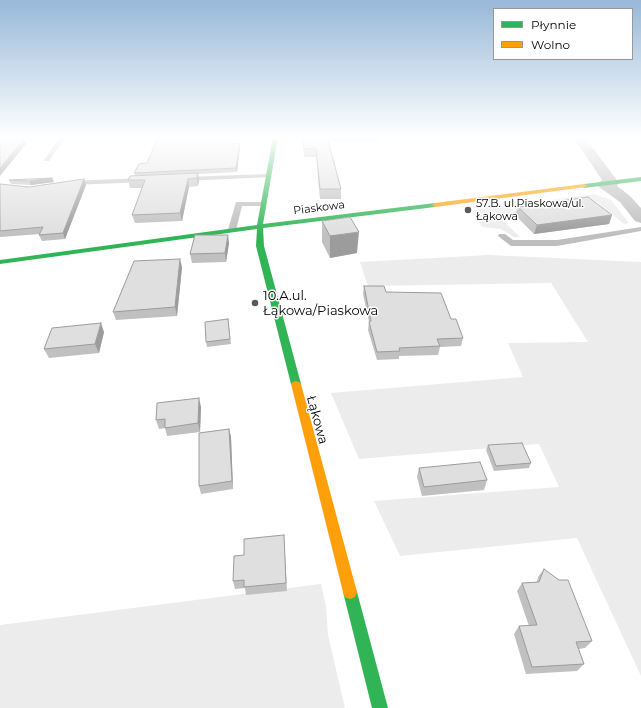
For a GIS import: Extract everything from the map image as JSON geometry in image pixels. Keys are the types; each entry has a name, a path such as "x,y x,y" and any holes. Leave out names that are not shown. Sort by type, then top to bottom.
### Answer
{"street":[{"name":"Łąkowa","path":"269,170 259,228 260,246 279,324 380,708"},
{"path":"602,170 608,179 608,183 625,199 641,218"},
{"name":"Piaskowa","path":"0,262 232,230 259,228 641,179"}],"lane":[{"path":"174,179 268,176"},
{"path":"62,185 78,182 151,180"},
{"path":"232,230 239,204 263,204"},
{"path":"502,236 512,243 557,243 641,229"}],"shaded area":[{"path":"594,194 611,200 629,223 624,224 597,202 498,216 520,237 514,237 501,229 482,227 472,210"},
{"path":"489,255 641,262 641,676 577,538 400,556 374,501 559,487 539,444 359,459 331,393 523,377 508,343 588,342 551,283 368,286 360,262"},
{"path":"321,584 326,606 328,635 345,708 0,708 0,625"}],"building":[{"path":"136,170 194,170 134,173"},
{"path":"318,170 336,170 341,189 320,189"},
{"path":"198,173 197,178 188,179 180,213 132,215 145,180 128,180 130,176"},
{"path":"52,178 29,181 9,180"},
{"path":"84,179 63,233 39,235 43,227 0,231 0,184 29,187"},
{"path":"588,197 612,215 537,225 518,207"},
{"path":"350,217 359,232 330,236 322,221"},
{"path":"195,235 228,235 225,253 190,254"},
{"path":"180,259 175,307 113,312 134,261"},
{"path":"364,286 384,286 386,292 441,293 451,319 456,319 463,338 437,339 440,346 399,348 400,351 377,352 369,322 371,321"},
{"path":"228,319 230,339 206,342 205,322"},
{"path":"101,323 95,344 44,349 52,328"},
{"path":"199,398 198,423 165,428 165,419 156,420 157,403"},
{"path":"229,429 232,481 199,486 199,433"},
{"path":"522,443 531,463 496,466 488,445"},
{"path":"480,462 487,480 424,487 419,468"},
{"path":"284,535 286,583 244,587 244,580 233,581 234,556 244,555 244,539"},
{"path":"544,569 559,580 568,580 592,641 576,642 584,664 532,667 519,626 537,625 522,583 539,582"}],"traffic: fast":[{"path":"269,170 260,219 260,246 296,384"},
{"path":"584,186 641,179"},
{"path":"0,262 232,230 435,205"},
{"path":"350,592 380,708"}],"traffic: slow":[{"path":"435,205 584,186"},
{"path":"296,384 350,592"}],"place":[{"name":"57.B. ul.Piaskowa/ul. Łąkowa","path":"468,210"},
{"name":"10.A.ul. Łąkowa/Piaskowa","path":"255,303"}]}
